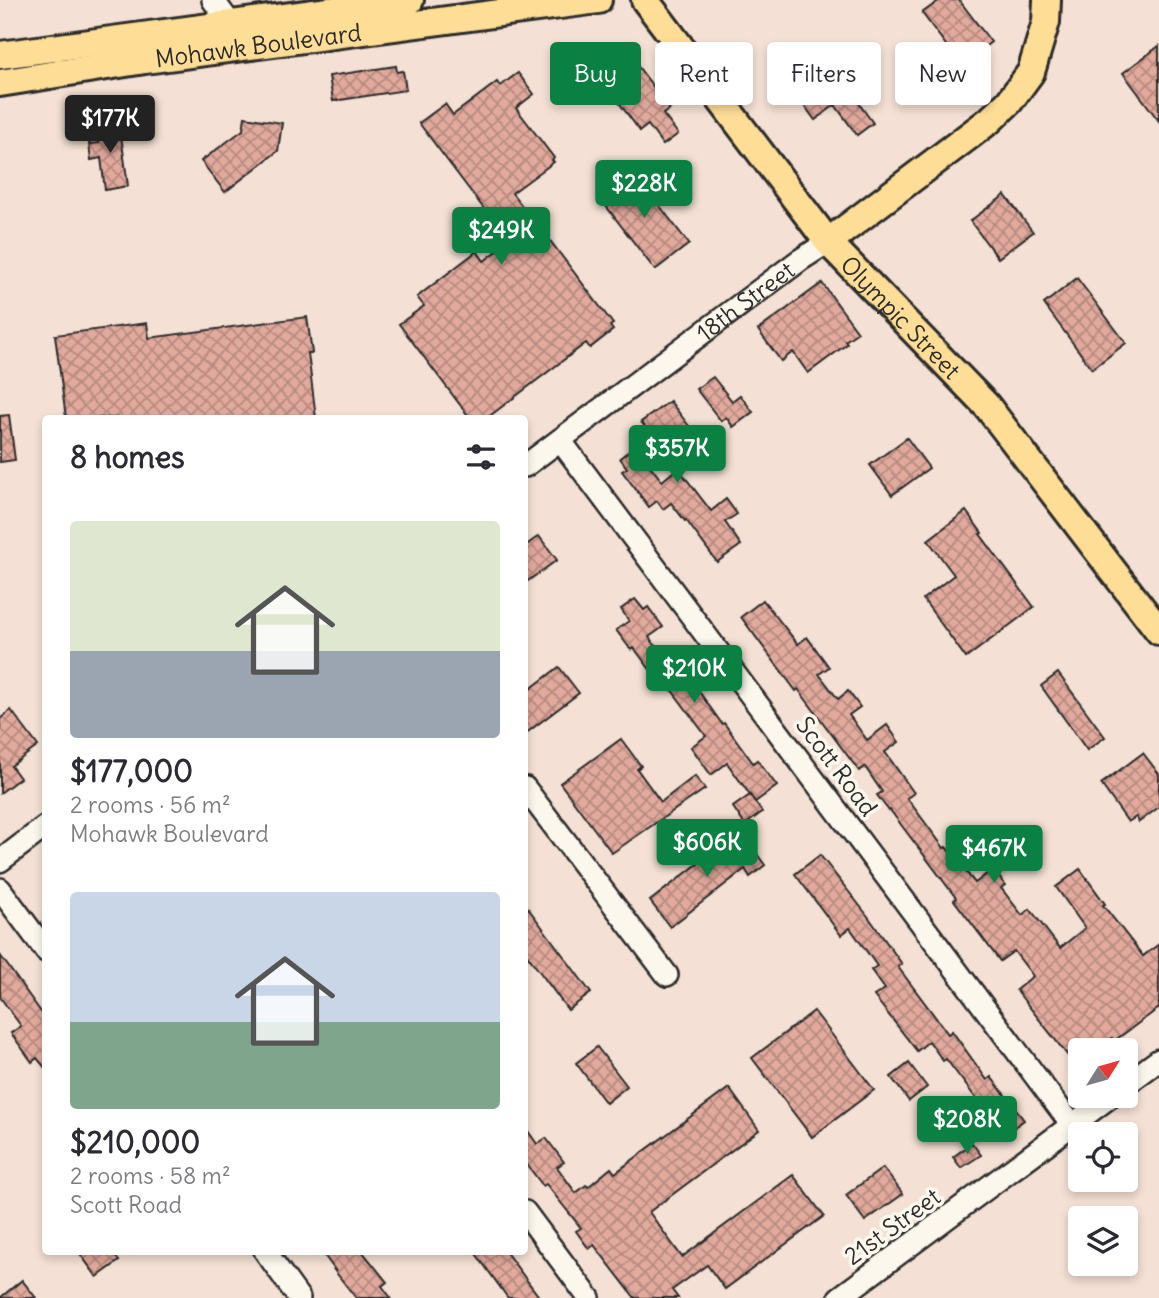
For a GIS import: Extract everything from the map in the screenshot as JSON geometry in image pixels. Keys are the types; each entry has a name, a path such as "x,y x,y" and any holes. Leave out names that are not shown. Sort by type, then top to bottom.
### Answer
{"main road":[{"name":"Mohawk Boulevard","path":"0,55 410,0"},
{"name":"Mohawk Boulevard","path":"0,83 145,60 598,0"},
{"name":"Olympic Street","path":"645,0 828,242 987,406 1159,631"},
{"name":"18th Street","path":"828,242 990,120 1009,102 1031,72 1046,22 1047,0"}],"street":[{"path":"213,0 247,48"},
{"name":"18th Street","path":"528,464 800,260 828,242"},
{"name":"Scott Road","path":"560,440 1070,1122"},
{"path":"528,792 667,975"},
{"path":"0,861 42,829"},
{"path":"0,889 42,946"},
{"path":"1138,1075 1159,1060"},
{"name":"21st Street","path":"1076,1122 1095,1108"},
{"name":"21st Street","path":"839,1298 1068,1128"},
{"path":"528,1216 589,1298"},
{"path":"268,1255 299,1298"}],"building":[{"path":"940,0 959,0 991,42 944,42 922,13"},
{"path":"1159,46 1159,121 1123,73"},
{"path":"396,66 397,72 403,71 406,90 333,101 329,76"},
{"path":"641,71 655,89 655,105 667,105 670,109 663,114 678,134 663,145 648,125 640,131 621,105 641,105"},
{"path":"518,73 534,94 516,108 554,158 554,162 512,193 613,324 610,326 613,330 590,348 586,343 491,415 468,415 399,324 424,306 417,297 477,251 484,261 509,242 419,123 445,104 453,115 497,82 500,86"},
{"path":"804,105 835,105 815,120"},
{"path":"835,105 860,105 873,123 857,135"},
{"path":"245,117 282,123 278,151 225,192 201,161 243,130"},
{"path":"119,121 128,186 105,190 101,158 91,160 89,144 99,143 96,124"},
{"path":"633,171 689,244 655,270 599,197"},
{"path":"1005,195 1033,232 998,258 970,221"},
{"path":"1077,278 1126,343 1092,369 1044,304"},
{"path":"822,283 858,332 845,341 847,344 808,373 793,352 781,361 758,330"},
{"path":"307,317 312,353 308,353 316,415 66,415 55,335 147,323 149,338"},
{"path":"713,377 732,401 740,395 753,412 733,427 726,417 721,421 696,389"},
{"path":"670,401 689,426 645,459 662,481 678,468 711,511 726,499 737,514 725,522 741,545 717,562 671,503 663,509 657,501 649,507 622,471 627,468 620,458 641,441 637,436 647,429 641,422"},
{"path":"9,415 15,460 0,462 0,416"},
{"path":"907,438 929,468 892,495 870,465"},
{"path":"966,511 1034,607 966,658 923,599 954,575 928,540"},
{"path":"539,536 557,560 528,581 528,544"},
{"path":"635,599 644,610 648,607 663,627 649,637 666,660 673,655 722,724 724,723 753,763 757,760 777,786 755,802 727,763 711,775 691,747 706,736 656,669 652,672 616,630 629,621 621,609"},
{"path":"763,600 798,644 807,637 829,667 819,674 838,699 848,691 860,707 849,715 867,740 887,725 899,742 885,752 914,793 907,798 944,848 946,847 975,883 993,869 1005,885 1001,888 1022,915 1030,909 1060,948 1085,928 1056,887 1080,869 1105,904 1103,905 1143,956 1159,944 1159,1008 1118,1038 1068,1038 1068,1056 1016,990 1033,976 1014,951 1000,961 954,900 956,898 877,795 882,792 865,767 859,771 741,617"},
{"path":"559,667 579,693 528,732 528,691"},
{"path":"1058,673 1105,737 1087,750 1041,686"},
{"path":"11,710 38,746 11,766 20,778 0,793 0,719"},
{"path":"621,739 641,766 637,769 661,802 695,776 705,789 612,853 560,783"},
{"path":"1143,753 1159,774 1159,807 1139,822 1136,817 1128,822 1101,784"},
{"path":"750,795 762,812 745,825 733,807"},
{"path":"740,831 765,865 750,877 745,869 670,927 650,901"},
{"path":"820,855 867,915 902,964 898,967 948,1034 952,1031 987,1080 991,1077 1024,1120 1004,1135 946,1059 943,1061 929,1041 917,1051 874,996 885,989 871,970 877,966 850,928 841,935 795,874"},
{"path":"528,908 591,993 568,1010 528,956"},
{"path":"0,955 42,1013 42,1064 37,1058 32,1062 11,1033 21,1026 0,997"},
{"path":"814,1011 874,1090 812,1137 752,1058"},
{"path":"597,1047 627,1086 606,1103 576,1063"},
{"path":"909,1063 927,1087 909,1101 891,1077"},
{"path":"729,1088 759,1130 649,1212 682,1257 793,1175 824,1216 725,1289 707,1265 672,1290 678,1298 635,1298 594,1245 589,1249 576,1231 581,1228 528,1166 528,1131 537,1144 546,1138 564,1162 557,1167 576,1193 611,1168 615,1173"},
{"path":"972,1143 981,1155 961,1168 953,1157"},
{"path":"883,1168 903,1194 865,1221 846,1195"},
{"path":"81,1255 114,1255 119,1261 97,1277"},
{"path":"324,1255 365,1255 387,1282 382,1286 391,1298 356,1298"},
{"path":"477,1255 508,1255 540,1298 508,1298"},
{"path":"22,1280 36,1298 0,1298"}]}
